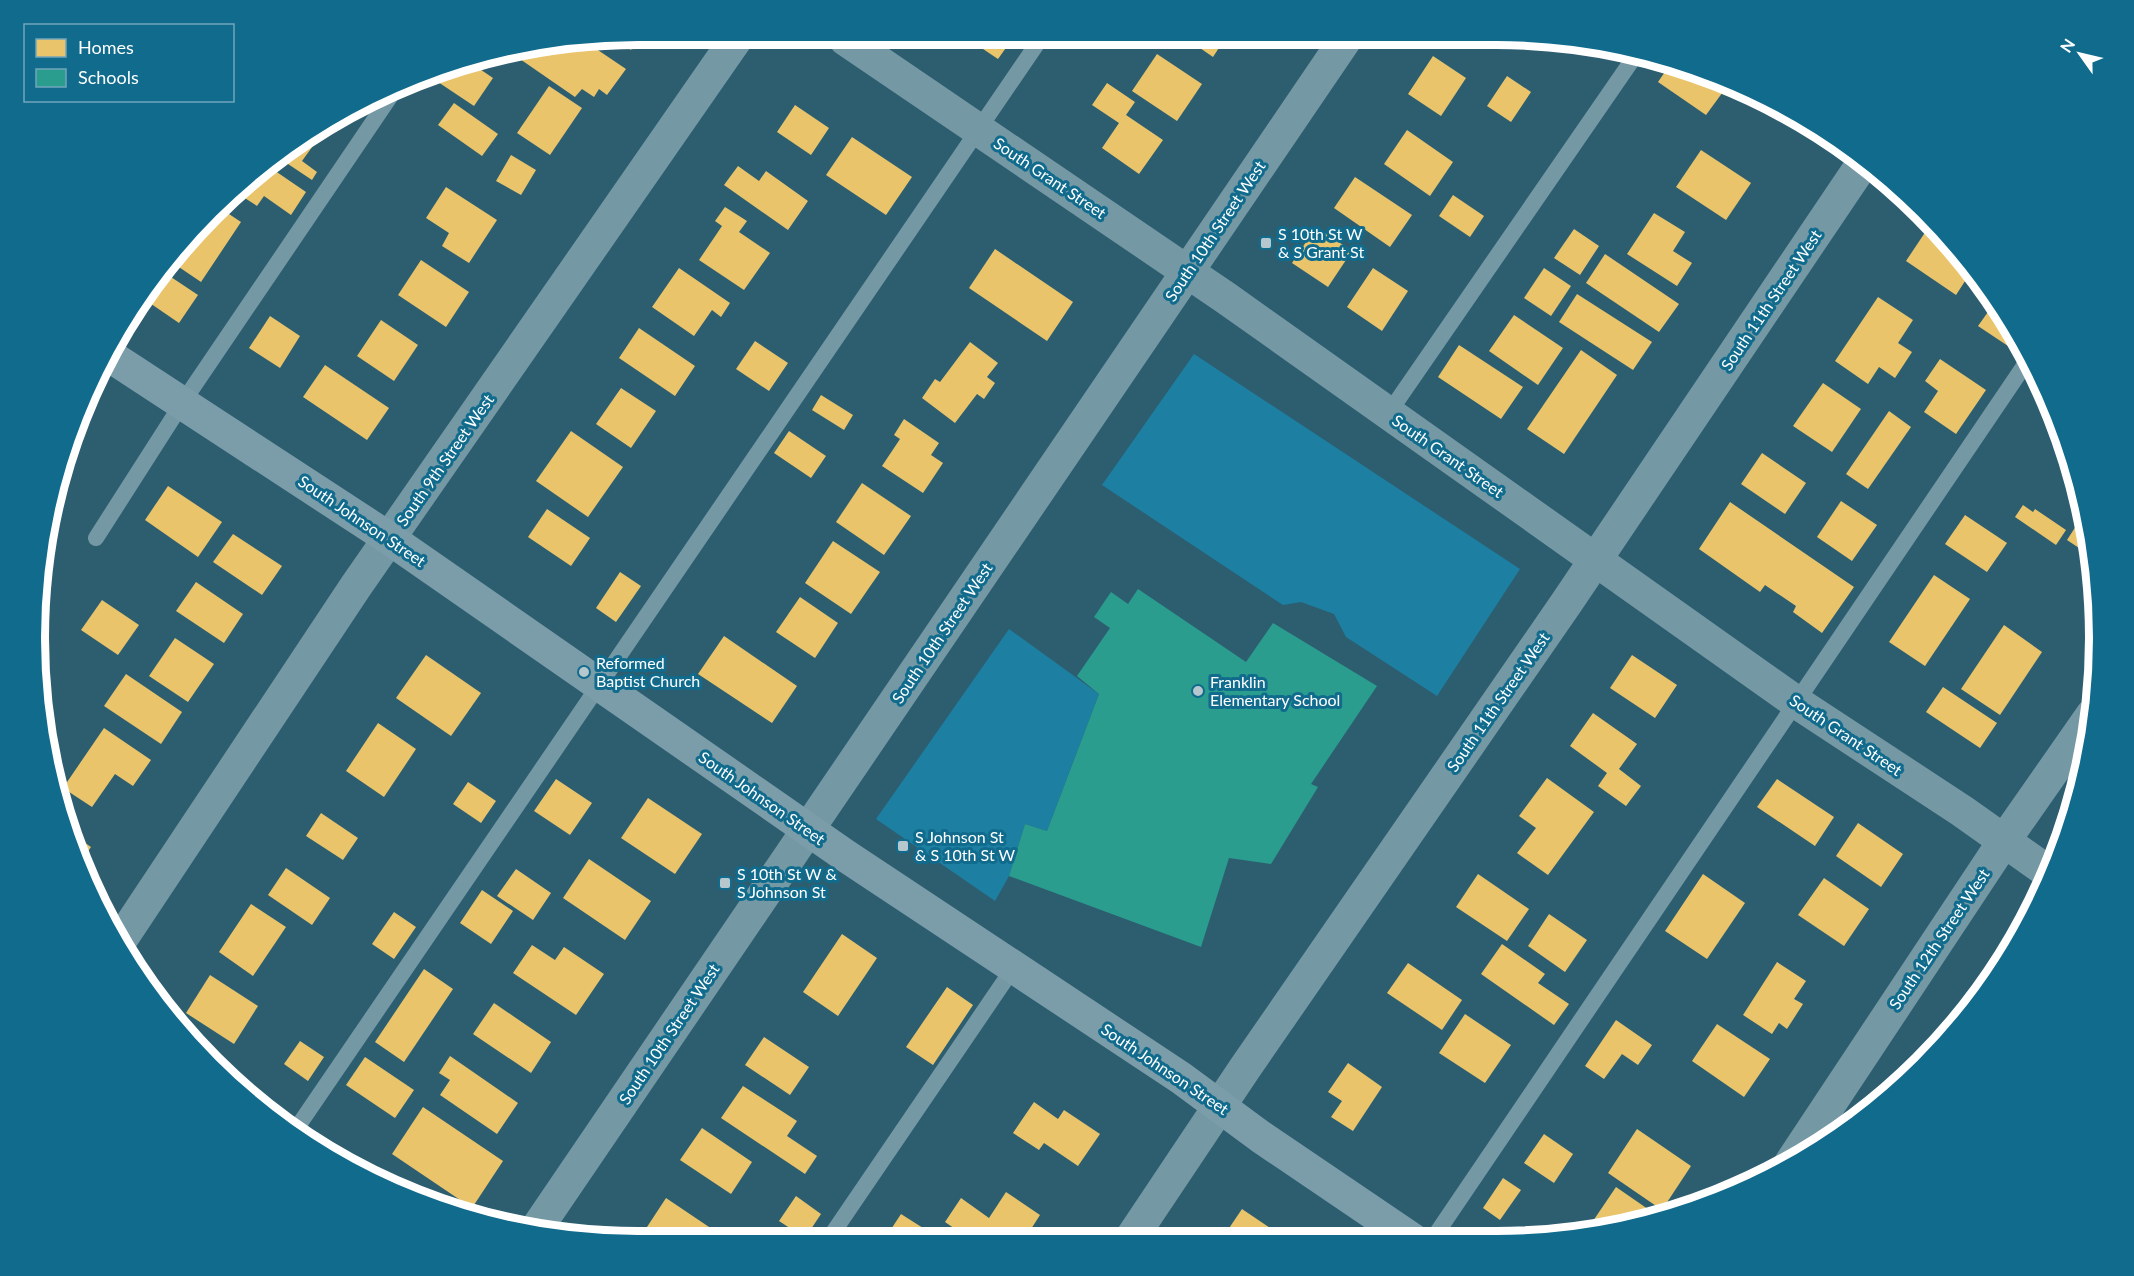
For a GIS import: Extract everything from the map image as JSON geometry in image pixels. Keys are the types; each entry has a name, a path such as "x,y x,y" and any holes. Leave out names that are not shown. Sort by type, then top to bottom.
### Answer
{"street":[{"name":"South 9th Street West","path":"124,935 390,539 732,45"},
{"name":"South Grant Street","path":"854,45 1187,272 1796,702 2043,868"},
{"name":"South 10th Street West","path":"541,1223 1342,45"},
{"name":"South 11th Street West","path":"1136,1231 1595,561 1859,169"},
{"name":"South Johnson Street","path":"115,359 390,539 809,831 1221,1105 1261,1137 1400,1231"},
{"name":"South 12th Street West","path":"1802,1145 2004,841 2082,730"}],"lane":[{"path":"299,1124 1036,45"},
{"path":"1388,414 1632,61"},
{"path":"96,538 183,402 388,100"},
{"path":"1438,1231 2023,367"},
{"path":"834,1231 1014,967"}],"shaded area":[{"path":"1194,354 1520,569 1437,696 1346,637 1334,614 1301,602 1283,605 1102,485"},
{"path":"1009,629 1099,694 1047,831 1025,824 1009,876 995,901 876,819"}],"building: Homes":[{"path":"625,45 634,45 631,50"},
{"path":"977,45 1008,45 998,59"},
{"path":"1196,45 1221,45 1213,57"},
{"path":"593,47 626,69 607,95 599,89 594,97 582,89 575,97 517,57"},
{"path":"1157,54 1202,84 1177,121 1132,91"},
{"path":"1433,56 1466,78 1441,116 1408,94"},
{"path":"477,67 493,78 474,106 436,80"},
{"path":"1666,70 1724,90 1706,115 1658,82"},
{"path":"1507,76 1531,92 1511,122 1487,106"},
{"path":"1107,83 1135,102 1126,115 1163,140 1139,174 1102,148 1119,123 1092,105"},
{"path":"549,86 582,108 550,155 517,133"},
{"path":"454,103 498,134 482,156 438,125"},
{"path":"795,105 829,128 811,155 777,132"},
{"path":"1407,130 1453,162 1430,196 1384,164"},
{"path":"852,137 912,177 886,215 826,175"},
{"path":"314,142 302,161 317,172 312,180 285,162"},
{"path":"1701,150 1751,183 1726,220 1676,187"},
{"path":"511,155 536,170 521,195 496,181"},
{"path":"738,166 759,181 766,171 808,201 788,230 724,185"},
{"path":"274,170 306,192 291,215 264,196 257,206 242,196"},
{"path":"1355,177 1412,215 1390,247 1334,208"},
{"path":"446,187 497,220 469,263 442,246 449,233 426,218"},
{"path":"1453,195 1484,216 1470,237 1439,216"},
{"path":"725,207 747,221 739,232 770,253 744,290 699,260 722,226 715,221"},
{"path":"226,212 241,222 201,282 177,266"},
{"path":"1654,213 1685,232 1673,251 1692,263 1677,286 1627,254"},
{"path":"1316,227 1352,251 1328,287 1292,263"},
{"path":"1574,229 1599,246 1580,275 1554,258"},
{"path":"1926,231 1967,278 1956,295 1906,261"},
{"path":"995,249 1073,302 1047,341 969,288"},
{"path":"1605,254 1679,304 1659,332 1586,283"},
{"path":"421,260 469,292 446,327 398,295"},
{"path":"679,268 730,303 721,317 712,310 694,336 652,307"},
{"path":"1373,268 1408,291 1382,331 1347,307"},
{"path":"1544,268 1571,286 1551,316 1524,298"},
{"path":"169,276 198,295 179,323 149,303"},
{"path":"1577,294 1652,342 1633,370 1559,322"},
{"path":"1878,297 1913,320 1898,343 1912,352 1895,378 1879,367 1868,384 1835,361"},
{"path":"1989,310 2010,342 2008,346 1978,326"},
{"path":"1514,315 1563,348 1538,385 1489,351"},
{"path":"270,316 300,336 280,368 249,348"},
{"path":"381,320 418,345 394,381 357,356"},
{"path":"639,328 695,366 675,396 619,358"},
{"path":"755,341 788,363 769,391 736,369"},
{"path":"970,342 998,363 987,377 995,383 984,399 977,394 955,423 922,398 935,379 940,382"},
{"path":"1459,345 1523,387 1501,419 1438,377"},
{"path":"1581,350 1617,375 1564,454 1527,429"},
{"path":"1940,359 1986,390 1956,434 1924,412 1938,391 1925,381"},
{"path":"325,365 389,408 367,440 303,397"},
{"path":"1823,383 1861,409 1832,452 1793,426"},
{"path":"621,388 656,411 631,448 596,424"},
{"path":"821,395 853,415 844,430 812,410"},
{"path":"1889,411 1911,427 1868,489 1846,474"},
{"path":"904,419 939,443 931,455 943,463 923,493 882,466 900,439 894,435"},
{"path":"571,431 623,467 588,517 536,481"},
{"path":"789,431 826,456 811,478 774,453"},
{"path":"1762,453 1806,483 1785,514 1741,484"},
{"path":"862,483 911,516 884,555 836,522"},
{"path":"168,486 222,522 198,557 145,520"},
{"path":"1841,501 1877,525 1852,561 1817,537"},
{"path":"1730,502 1854,587 1822,633 1793,612 1796,606 1765,585 1760,592 1699,549"},
{"path":"2023,505 2033,512 2035,509 2066,530 2056,545 2015,517"},
{"path":"547,509 590,538 571,566 528,537"},
{"path":"1965,515 2007,543 1987,572 1945,544"},
{"path":"2078,523 2082,550 2067,540"},
{"path":"233,534 282,566 262,595 213,562"},
{"path":"833,541 880,572 851,614 805,583"},
{"path":"620,572 641,586 616,622 596,608"},
{"path":"1934,575 1970,599 1925,666 1889,642"},
{"path":"196,582 243,614 224,643 176,611"},
{"path":"800,597 838,623 815,658 776,632"},
{"path":"102,600 139,625 118,655 81,630"},
{"path":"2004,625 2042,652 2000,715 1961,689"},
{"path":"724,636 797,686 772,723 698,674"},
{"path":"175,638 214,664 188,702 149,676"},
{"path":"426,655 481,693 451,736 396,698"},
{"path":"1632,655 1677,685 1655,718 1610,688"},
{"path":"126,674 182,712 161,744 104,706"},
{"path":"1943,687 1997,723 1980,748 1926,712"},
{"path":"1593,713 1637,744 1619,769 1641,786 1626,806 1598,786 1607,773 1570,746"},
{"path":"378,723 416,749 384,797 346,771"},
{"path":"104,728 151,760 133,786 115,774 92,807 64,787"},
{"path":"1547,778 1594,812 1548,875 1517,853 1536,828 1519,816"},
{"path":"556,779 592,803 570,835 534,811"},
{"path":"1777,779 1834,817 1815,846 1757,807"},
{"path":"468,782 496,801 481,823 453,804"},
{"path":"648,798 702,834 675,874 621,838"},
{"path":"321,813 358,838 343,860 306,836"},
{"path":"1858,823 1903,854 1881,887 1836,856"},
{"path":"80,840 91,847 86,854"},
{"path":"589,859 651,901 625,940 563,898"},
{"path":"286,868 330,898 312,925 268,895"},
{"path":"516,869 551,893 533,920 497,896"},
{"path":"1478,874 1529,909 1507,941 1456,907"},
{"path":"1703,874 1745,903 1707,959 1665,931"},
{"path":"1824,878 1869,909 1844,946 1798,915"},
{"path":"482,890 513,911 491,944 460,923"},
{"path":"251,904 286,927 253,976 219,952"},
{"path":"394,912 416,927 394,959 372,944"},
{"path":"1549,914 1587,940 1565,972 1528,946"},
{"path":"842,934 877,958 838,1016 803,992"},
{"path":"1502,944 1545,974 1538,983 1569,1004 1554,1025 1481,974"},
{"path":"532,945 555,960 564,947 604,974 576,1015 513,973"},
{"path":"1777,962 1806,981 1794,999 1803,1004 1787,1029 1779,1023 1772,1034 1743,1015"},
{"path":"1408,963 1462,1000 1442,1030 1387,993"},
{"path":"424,969 453,989 404,1062 375,1042"},
{"path":"210,975 258,1006 234,1044 186,1013"},
{"path":"947,987 973,1005 933,1065 906,1047"},
{"path":"494,1003 551,1042 531,1073 473,1034"},
{"path":"1465,1014 1511,1045 1485,1083 1439,1053"},
{"path":"1616,1020 1652,1045 1638,1065 1622,1054 1604,1079 1585,1066"},
{"path":"1717,1024 1770,1059 1744,1097 1692,1061"},
{"path":"764,1037 809,1067 790,1095 745,1065"},
{"path":"300,1041 324,1057 308,1081 284,1064"},
{"path":"450,1056 518,1103 497,1134 440,1095 450,1080 439,1073"},
{"path":"365,1057 414,1090 395,1118 346,1085"},
{"path":"1348,1063 1382,1087 1353,1131 1331,1117 1342,1101 1328,1092"},
{"path":"743,1086 797,1121 787,1136 817,1156 805,1174 721,1118"},
{"path":"1034,1102 1058,1119 1064,1110 1100,1134 1078,1166 1044,1143 1039,1150 1013,1133"},
{"path":"423,1107 503,1161 472,1207 392,1154"},
{"path":"702,1128 752,1162 731,1194 680,1160"},
{"path":"1637,1129 1691,1166 1664,1207 1659,1208 1608,1173"},
{"path":"1544,1134 1573,1154 1554,1183 1524,1163"},
{"path":"1503,1178 1521,1190 1500,1220 1483,1208"},
{"path":"1616,1187 1650,1211 1612,1220 1593,1221"},
{"path":"1006,1192 1040,1215 1030,1231 958,1231 945,1222 961,1198 989,1218"},
{"path":"796,1196 821,1214 810,1231 794,1231 779,1221"},
{"path":"666,1198 715,1231 646,1231 645,1230"},
{"path":"1242,1209 1275,1231 1227,1231"},
{"path":"901,1214 928,1231 890,1231"}],"building: Schools":[{"name":"Franklin Elementary School","path":"1138,589 1246,662 1273,623 1377,686 1311,784 1318,787 1271,864 1229,858 1201,947 1009,876 1025,824 1047,831 1099,694 1077,676 1110,628 1094,617 1111,592 1128,604"}],"place":[{"name":"S 10th St W & S Grant St","path":"1266,243"},
{"name":"Reformed Baptist Church","path":"584,672"},
{"name":"Franklin Elementary School","path":"1198,691"},
{"name":"S Johnson St & S 10th St W","path":"903,846"},
{"name":"S 10th St W & S Johnson St","path":"725,883"}]}
